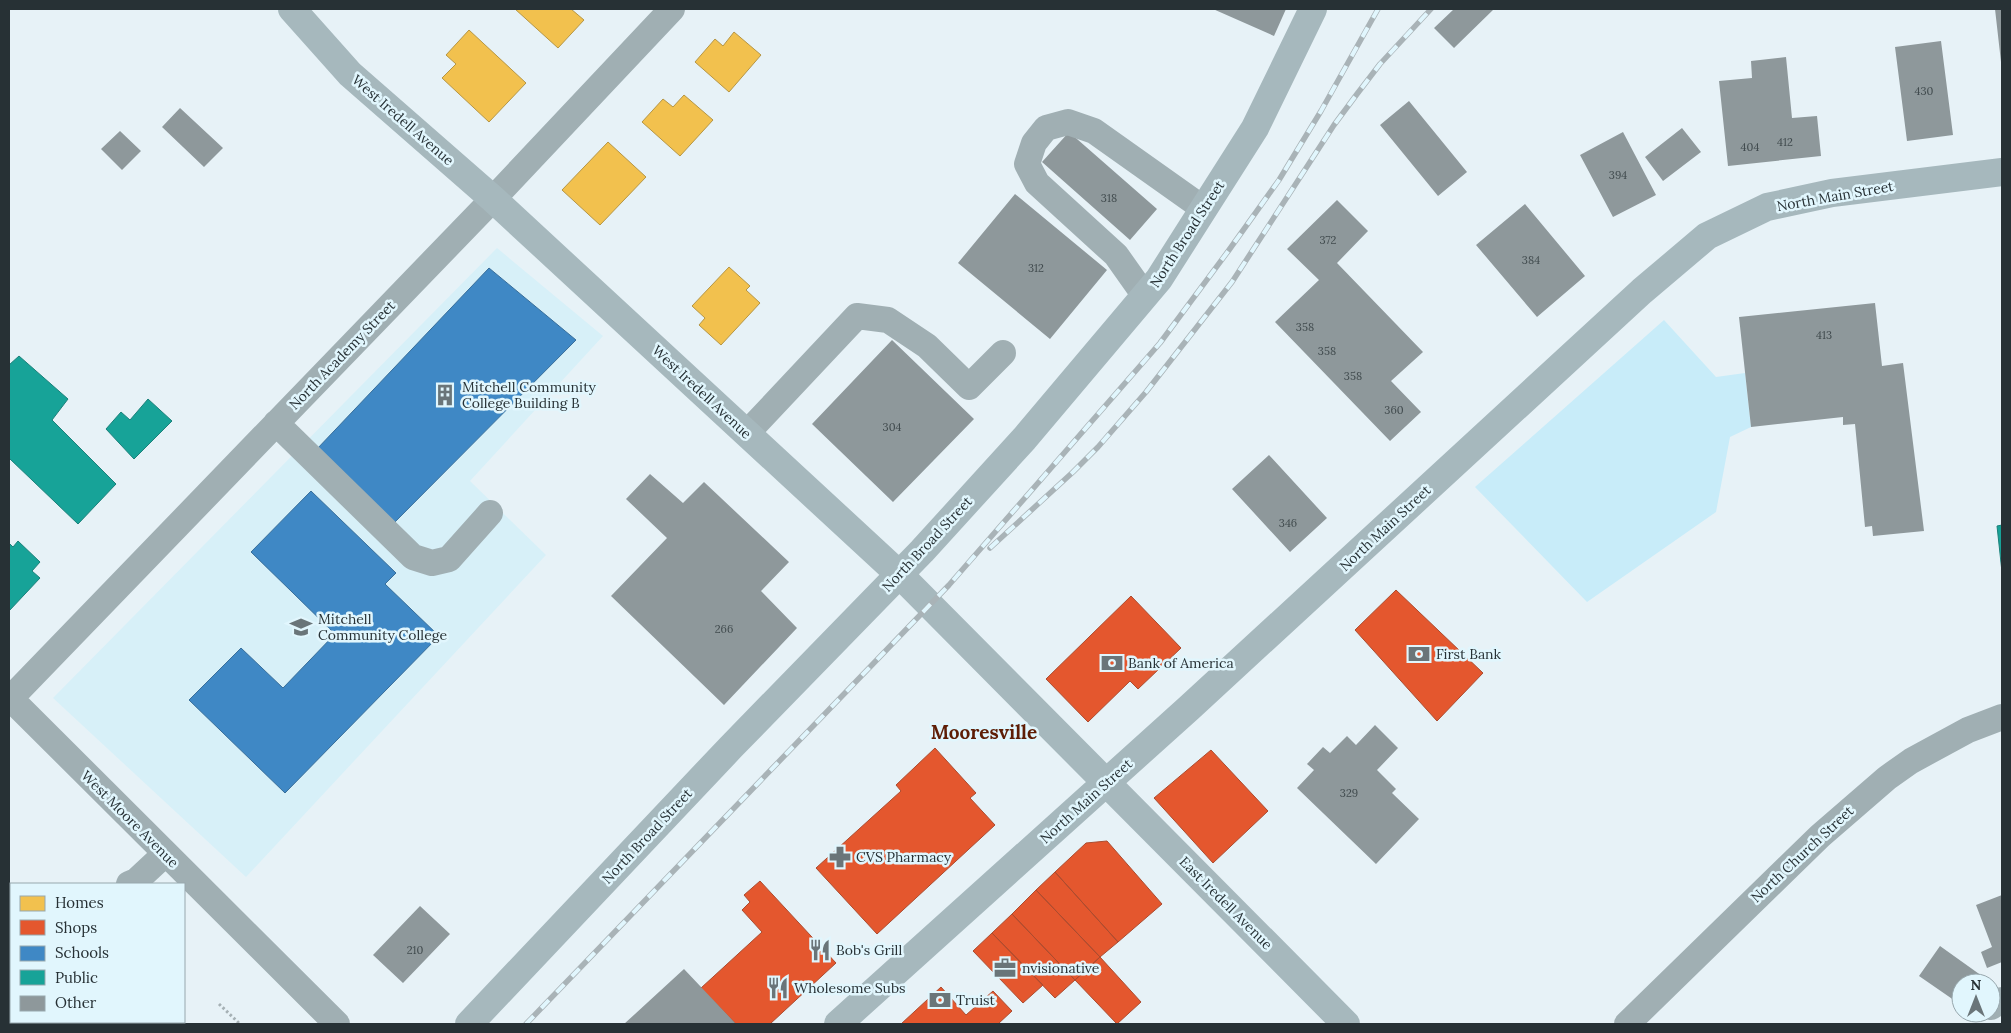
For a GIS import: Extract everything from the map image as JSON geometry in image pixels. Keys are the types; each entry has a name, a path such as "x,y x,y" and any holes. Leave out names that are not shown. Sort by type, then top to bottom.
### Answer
{"main road":[{"name":"West Iredell Avenue","path":"292,9 350,74 493,199 900,575 1107,782"},
{"name":"North Broad Street","path":"469,1024 731,747 900,575 1024,439 1145,296 1159,279 1256,128 1313,9"},
{"name":"North Main Street","path":"838,1024 1107,782 1642,291 1707,236 1767,207 1832,193 2002,172"},
{"name":"East Iredell Avenue","path":"1107,782 1346,1024"}],"street":[{"name":"North Academy Street","path":"9,698 493,199 672,9"},
{"path":"1145,296 1116,255 1037,184 1026,164 1034,143 1046,128 1068,122 1094,131 1204,209"},
{"path":"747,434 857,316 888,320 927,346 969,387 1003,353"},
{"path":"276,423 413,557 432,563 450,559 490,513"},
{"name":"West Moore Avenue","path":"9,698 337,1024"},
{"name":"North Church Street","path":"1626,1024 1820,836 1887,778 1911,761 1968,730 2002,717"},
{"path":"131,883 166,854"}],"path":[{"path":"219,1004 240,1024"}],"shaded area":[{"name":"Mitchell Community College","path":"497,248 603,336 470,481 546,555 246,877 53,698"},
{"path":"1664,320 1716,377 1745,373 1751,427 1730,437 1716,512 1587,602 1475,487"}],"building: Homes":[{"path":"515,9 571,9 584,20 558,48"},
{"path":"469,30 526,83 489,122 442,78 456,64 446,55"},
{"path":"734,32 761,55 729,92 695,62 715,39 723,46"},
{"path":"684,95 713,120 680,156 642,122 663,99 673,107"},
{"path":"608,142 646,177 600,225 562,190"},
{"path":"729,267 750,286 746,290 760,303 721,345 699,325 705,318 692,306"}],"building: Shops":[{"path":"1396,590 1483,673 1437,721 1355,630"},
{"path":"1131,596 1181,648 1138,689 1130,681 1088,722 1046,679"},
{"name":"CVS Pharmacy","path":"935,748 976,793 970,798 995,825 877,934 816,868 901,791 896,785"},
{"path":"1211,750 1268,811 1213,863 1154,798"},
{"path":"1107,841 1162,904 1118,942 1055,872 1086,843"},
{"path":"1055,872 1118,942 1100,957 1036,890"},
{"path":"760,881 836,963 770,1024 736,1024 701,988 762,932 742,910 750,902 744,895"},
{"path":"1036,890 1100,957 1075,980 1012,914"},
{"path":"1012,914 1075,980 1055,998 992,933"},
{"path":"992,933 1043,985 1023,1003 973,951"},
{"path":"1100,957 1141,1002 1117,1024 1075,980"},
{"name":"Truist","path":"941,987 966,1015 993,991 1012,1011 998,1024 901,1024"}],"building: Schools":[{"name":"Mitchell Community College Building B","path":"489,268 576,340 389,528 316,450"},
{"path":"311,491 396,573 385,584 439,636 285,793 189,700 241,648 283,688 335,634 251,552"}],"building: Public":[{"path":"19,356 68,399 52,420 116,484 78,524 10,459 9,461 9,365"},
{"path":"148,399 172,421 134,459 106,429 121,412 130,420"},
{"path":"2002,525 2002,572 1997,526"},
{"path":"18,541 40,562 32,571 40,578 9,611 9,543 13,547"}],"building: Other":[{"path":"1213,9 1286,9 1274,36"},
{"path":"1454,9 1494,9 1454,48 1434,28"},
{"path":"1995,9 2002,9 2002,62 2001,62"},
{"path":"1941,41 1953,135 1907,141 1895,47"},
{"path":"1786,57 1792,118 1817,116 1821,156 1728,166 1719,81 1752,78 1751,61"},
{"path":"1409,101 1467,172 1438,196 1380,125"},
{"path":"180,108 223,148 204,167 162,127"},
{"path":"1682,128 1701,152 1663,181 1645,157"},
{"path":"120,131 141,151 122,170 101,149"},
{"path":"1069,132 1157,209 1130,240 1042,162"},
{"path":"1623,132 1656,195 1613,217 1580,155"},
{"path":"1015,194 1107,270 1050,339 958,263"},
{"path":"1337,200 1368,231 1337,263 1423,352 1391,381 1421,412 1390,441 1275,322 1319,280 1287,249"},
{"path":"1525,204 1585,276 1537,317 1476,245"},
{"path":"1875,303 1882,366 1903,363 1924,531 1873,536 1872,526 1865,527 1855,424 1843,425 1843,417 1751,427 1739,317"},
{"path":"892,340 974,419 893,502 812,424"},
{"path":"1269,455 1327,518 1290,552 1232,489"},
{"path":"650,474 683,503 704,482 789,562 761,591 797,628 724,705 611,596 667,538 626,499"},
{"path":"1375,725 1398,748 1377,770 1396,789 1392,793 1419,819 1376,864 1297,788 1314,770 1307,764 1323,747 1330,753 1347,736 1356,745"},
{"path":"2002,895 2002,962 1987,968 1981,952 1992,947 1976,905"},
{"path":"420,906 450,934 403,983 373,955"},
{"path":"1940,946 1978,973 1951,973 1951,998 1919,976"},
{"path":"684,969 736,1024 624,1024 635,1014"},
{"path":"80,1023 81,1024 41,1024"}],"railway":[{"path":"526,1024 949,585 1160,343 1279,180 1321,111 1378,9"},
{"path":"990,548 1073,472 1098,447 1146,392 1232,282 1334,125 1357,94 1380,64 1431,9"}],"place":[{"name":"Mitchell Community College Building B","path":"445,395"},
{"name":"Mitchell Community College","path":"301,627"},
{"name":"First Bank","path":"1419,654"},
{"name":"Bank of America","path":"1112,663"},
{"name":"CVS Pharmacy","path":"840,857"},
{"name":"Bob's Grill","path":"820,950"},
{"name":"nvisionative","path":"1005,968"},
{"name":"Wholesome Subs","path":"778,988"},
{"name":"Truist","path":"940,1000"}],"district":[{"name":"Mooresville","path":"984,732"}]}
